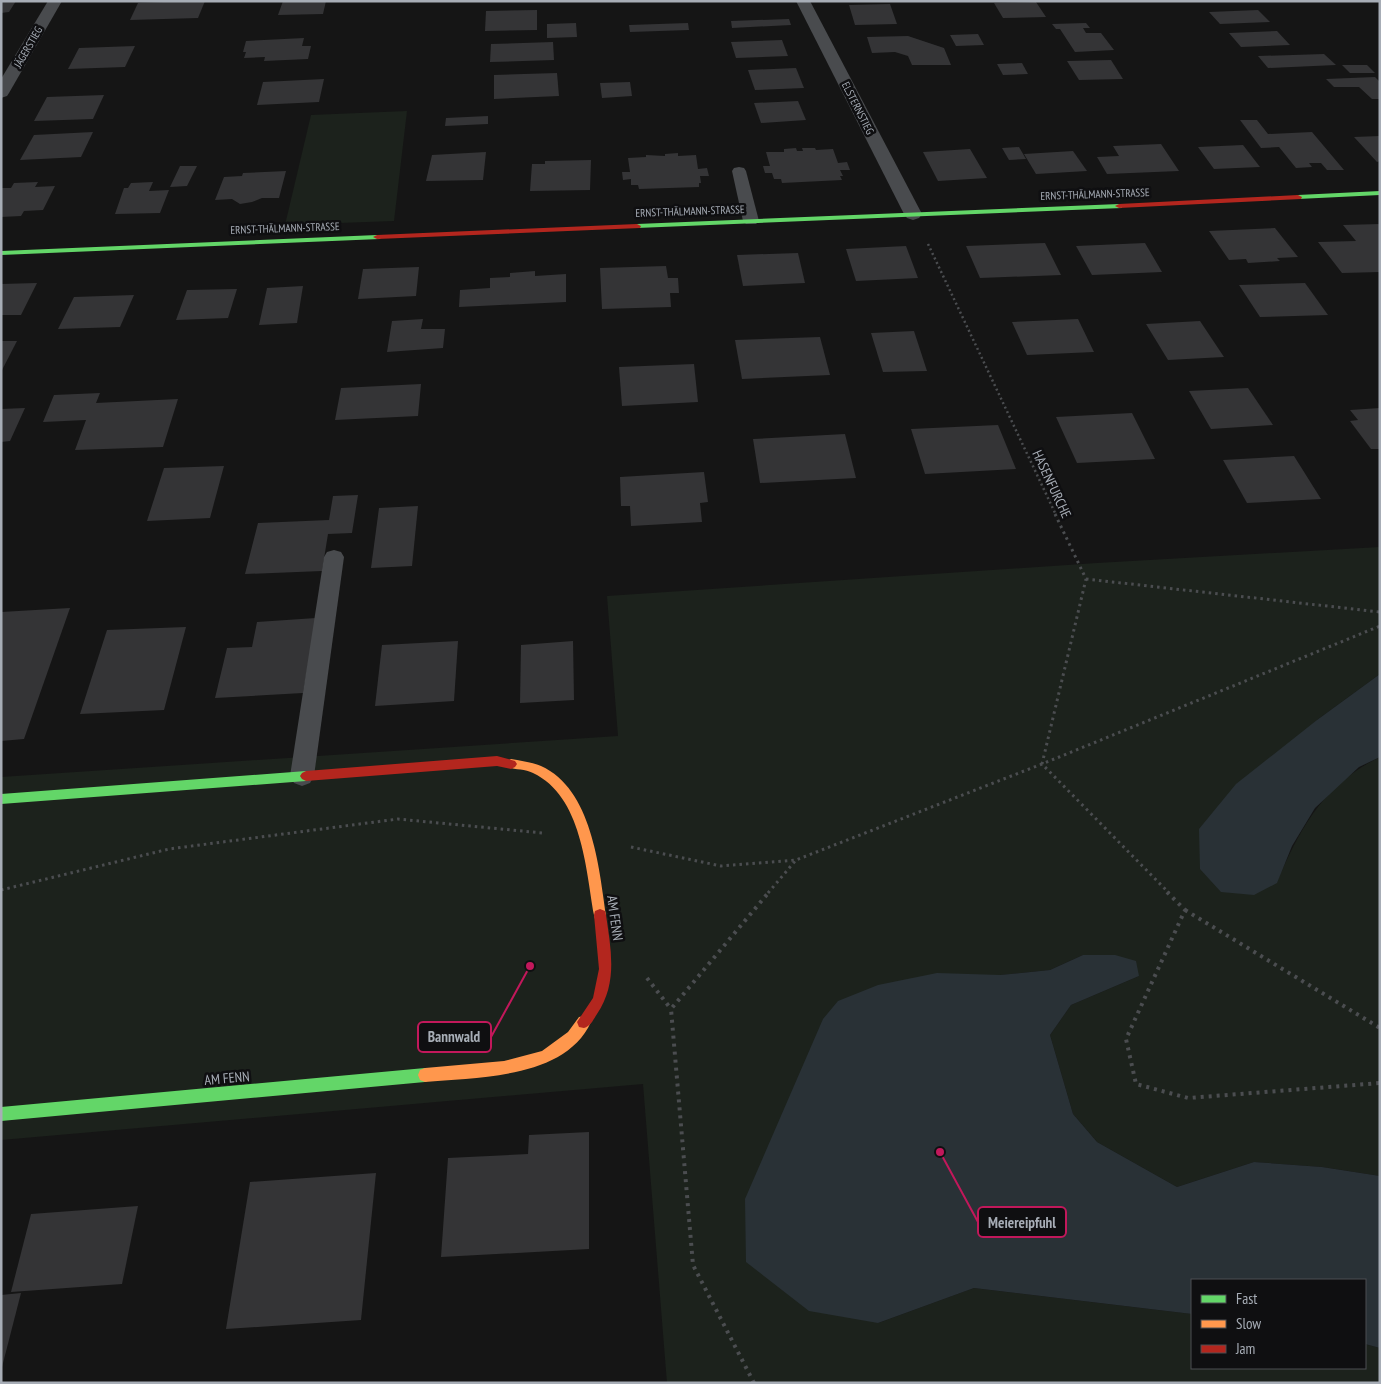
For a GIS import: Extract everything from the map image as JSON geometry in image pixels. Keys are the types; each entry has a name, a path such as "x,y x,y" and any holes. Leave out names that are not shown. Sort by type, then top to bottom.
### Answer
{"street":[{"name":"JÄGERSTIEG","path":"1,93 55,1"},
{"name":"ELSTERNSTIEG","path":"803,1 913,214"},
{"name":"ERNST-THÄLMANN-STRASSE","path":"1,253 1380,193"},
{"name":"AM FENN","path":"1,799 497,761 539,770 558,785 576,808 586,837 601,920 606,969 599,1000 573,1037 546,1057 504,1068 1,1114"}],"lane":[{"path":"739,171 751,221"},
{"path":"302,776 334,557"}],"path":[{"name":"HASENFURCHE","path":"928,243 1086,579"},
{"path":"1042,764 1086,579 1380,612"},
{"path":"1,890 169,849 398,819 586,837 721,866 796,860 1042,764 1380,626"},
{"path":"1042,764 1185,910 1380,1028"},
{"path":"754,1383 692,1265 671,1009 796,860"},
{"path":"1185,910 1126,1039 1136,1084 1188,1098 1380,1083"}],"shaded area":[{"path":"407,111 394,221 285,225 311,115"},
{"path":"1380,547 1380,674 1317,720 1277,882 1295,843 1316,809 1344,780 1380,757 1380,1176 1322,1167 1254,1162 1177,1187 1097,1142 1073,1114 1050,1035 1071,1005 1139,976 1083,955 1050,970 1000,975 878,1323 974,1288 1191,1314 1191,1369 1366,1369 1366,1344 1380,1348 1380,1383 667,1383 643,1084 1,1140 1,777 618,736 607,596 1097,563"},
{"path":"1380,674 1380,757 1359,767 1315,808 1292,846 1277,883 1254,895 1221,892 1200,869 1199,829 1236,784 1317,720"},
{"path":"1083,955 1115,955 1136,961 1139,976 1071,1005 1050,1035 1073,1114 1097,1142 1177,1187 1254,1162 1322,1167 1380,1176 1380,1348 1366,1344 1366,1279 1191,1279 1191,1314 974,1288 878,1323 809,1311 746,1262 745,1199 823,1019 838,1001 878,985 937,973 1000,975 1050,970"}],"building":[{"path":"1,1 16,1 9,12 1,13"},
{"path":"205,1 198,18 130,20 138,3"},
{"path":"283,1 326,1 323,14 278,15"},
{"path":"1036,2 1046,17 1003,18 994,3"},
{"path":"890,4 897,24 855,25 849,5"},
{"path":"537,10 537,30 485,31 486,11"},
{"path":"1258,10 1270,22 1220,24 1209,12"},
{"path":"789,19 791,25 732,28 731,21"},
{"path":"576,23 577,37 547,38 547,24"},
{"path":"688,23 689,30 630,32 629,25"},
{"path":"1086,23 1090,28 1083,28 1086,33 1101,33 1114,50 1075,52 1060,29 1056,29 1052,24"},
{"path":"1277,31 1290,45 1241,47 1229,33"},
{"path":"978,34 984,45 956,46 950,35"},
{"path":"908,36 944,48 951,65 912,65 908,56 895,52 872,53 867,37"},
{"path":"304,38 302,46 311,46 308,59 264,61 265,57 244,58 246,52 243,52 246,41"},
{"path":"782,40 788,56 736,58 731,42"},
{"path":"553,42 554,60 490,62 491,44"},
{"path":"135,46 125,67 68,69 79,48"},
{"path":"1324,54 1336,65 1268,68 1258,56"},
{"path":"1111,60 1123,79 1079,80 1067,61"},
{"path":"1022,63 1028,74 1003,75 997,64"},
{"path":"1342,65 1367,65 1375,73 1350,73"},
{"path":"796,68 804,88 755,90 748,70"},
{"path":"557,73 559,96 494,99 494,75"},
{"path":"1375,77 1380,82 1380,99 1372,99 1359,87 1334,87 1326,79"},
{"path":"324,79 319,102 257,105 263,82"},
{"path":"630,82 632,96 602,98 600,83"},
{"path":"104,95 93,119 34,121 47,97"},
{"path":"798,101 806,120 761,123 754,103"},
{"path":"488,116 488,124 445,126 446,118"},
{"path":"1240,120 1257,120 1268,134 1312,132 1344,170 1327,170 1321,163 1309,163 1312,167 1296,168 1279,147 1261,148"},
{"path":"93,132 81,157 20,160 34,135"},
{"path":"1380,136 1380,161 1377,162 1354,137"},
{"path":"1161,144 1179,171 1107,174 1097,157 1119,156 1113,146"},
{"path":"1243,145 1260,167 1214,169 1198,147"},
{"path":"1019,147 1026,159 1009,160 1002,148"},
{"path":"796,148 797,151 803,151 802,148 815,148 816,150 833,149 838,163 847,162 850,170 840,170 843,176 840,176 842,180 782,183 781,179 774,179 772,173 765,173 763,166 770,166 766,152 784,152 784,149"},
{"path":"970,149 987,178 938,181 923,152"},
{"path":"1073,151 1087,171 1036,174 1024,154"},
{"path":"486,152 483,180 426,181 432,155"},
{"path":"678,153 678,156 696,155 698,169 707,168 709,176 700,176 701,183 699,183 699,187 639,189 638,185 631,185 631,179 623,180 622,172 630,172 628,158 646,157 646,155 665,156 665,154"},
{"path":"591,160 590,190 530,191 532,164 545,164 545,161"},
{"path":"180,166 197,166 187,186 170,187"},
{"path":"286,171 279,198 262,198 240,204 232,199 215,200 224,177 242,176 243,173"},
{"path":"38,182 35,187 55,186 43,210 24,211 21,216 1,217 1,188 11,188 14,183"},
{"path":"153,182 149,191 169,190 160,213 115,214 124,188 128,188 131,183"},
{"path":"1380,224 1380,272 1342,273 1318,242 1356,241 1343,225"},
{"path":"1275,228 1298,257 1277,258 1280,261 1248,263 1246,259 1229,260 1209,231"},
{"path":"1045,243 1061,275 980,278 966,246"},
{"path":"1145,243 1162,272 1092,275 1076,246"},
{"path":"906,246 918,278 856,281 846,249"},
{"path":"798,253 805,283 743,286 737,255"},
{"path":"666,266 668,278 678,278 679,293 670,293 671,307 602,309 600,268"},
{"path":"419,267 416,296 358,299 363,269"},
{"path":"535,271 535,276 566,274 566,302 459,307 460,290 490,288 490,278 510,277 510,273"},
{"path":"37,283 21,315 1,315 1,284"},
{"path":"1305,283 1328,315 1260,317 1239,285"},
{"path":"303,286 297,323 259,325 267,288"},
{"path":"237,289 228,318 176,320 187,290"},
{"path":"134,295 120,327 58,329 74,297"},
{"path":"423,319 421,329 445,329 443,348 387,352 392,321"},
{"path":"1078,319 1094,352 1027,355 1012,322"},
{"path":"1200,321 1224,357 1168,360 1146,324"},
{"path":"914,331 927,371 883,372 871,333"},
{"path":"820,337 830,375 742,379 735,340"},
{"path":"1,341 17,341 1,372"},
{"path":"694,364 698,402 622,406 619,367"},
{"path":"421,384 418,416 335,420 341,388"},
{"path":"1248,388 1273,425 1211,429 1189,391"},
{"path":"100,393 96,403 178,399 163,447 75,450 86,420 43,422 54,395"},
{"path":"25,408 10,441 1,442 1,409"},
{"path":"1380,408 1380,449 1371,449 1350,421 1358,420 1350,410"},
{"path":"1132,413 1155,459 1077,463 1056,417"},
{"path":"998,425 1016,469 925,474 911,429"},
{"path":"845,434 856,478 760,483 753,439"},
{"path":"1294,456 1321,499 1247,503 1223,460"},
{"path":"224,466 210,518 147,521 164,468"},
{"path":"704,472 708,502 700,503 702,522 631,526 630,506 621,506 620,477"},
{"path":"358,495 352,533 328,534 322,571 245,574 258,523 329,520 333,496"},
{"path":"418,506 412,566 371,568 379,508"},
{"path":"70,608 24,739 1,741 1,612"},
{"path":"316,618 303,693 215,698 227,648 252,647 257,622"},
{"path":"186,627 164,710 80,714 107,630"},
{"path":"458,641 454,701 375,706 382,645"},
{"path":"573,641 574,700 520,703 521,645"},
{"path":"589,1132 589,1249 441,1257 448,1158 528,1154 529,1135"},
{"path":"376,1173 361,1320 226,1329 250,1182"},
{"path":"138,1206 122,1284 11,1292 31,1214"},
{"path":"21,1293 2,1367 1,1367 1,1295"}],"traffic: fast":[{"path":"1298,197 1380,193"},
{"path":"637,226 1119,206"},
{"path":"1,253 377,237"},
{"path":"1,799 306,776"},
{"path":"1,1114 425,1075"}],"traffic: slow":[{"path":"511,764 537,769 556,784 569,799 585,835 600,915"},
{"path":"425,1075 504,1068 546,1057 573,1037 584,1022"}],"traffic: jam":[{"path":"1119,206 1298,197"},
{"path":"377,237 637,226"},
{"path":"306,776 497,761 511,764"},
{"path":"584,1022 599,1000 606,969 600,915"}],"place":[{"name":"Bannwald","path":"530,966"},
{"name":"Meiereipfuhl","path":"940,1152"}]}
